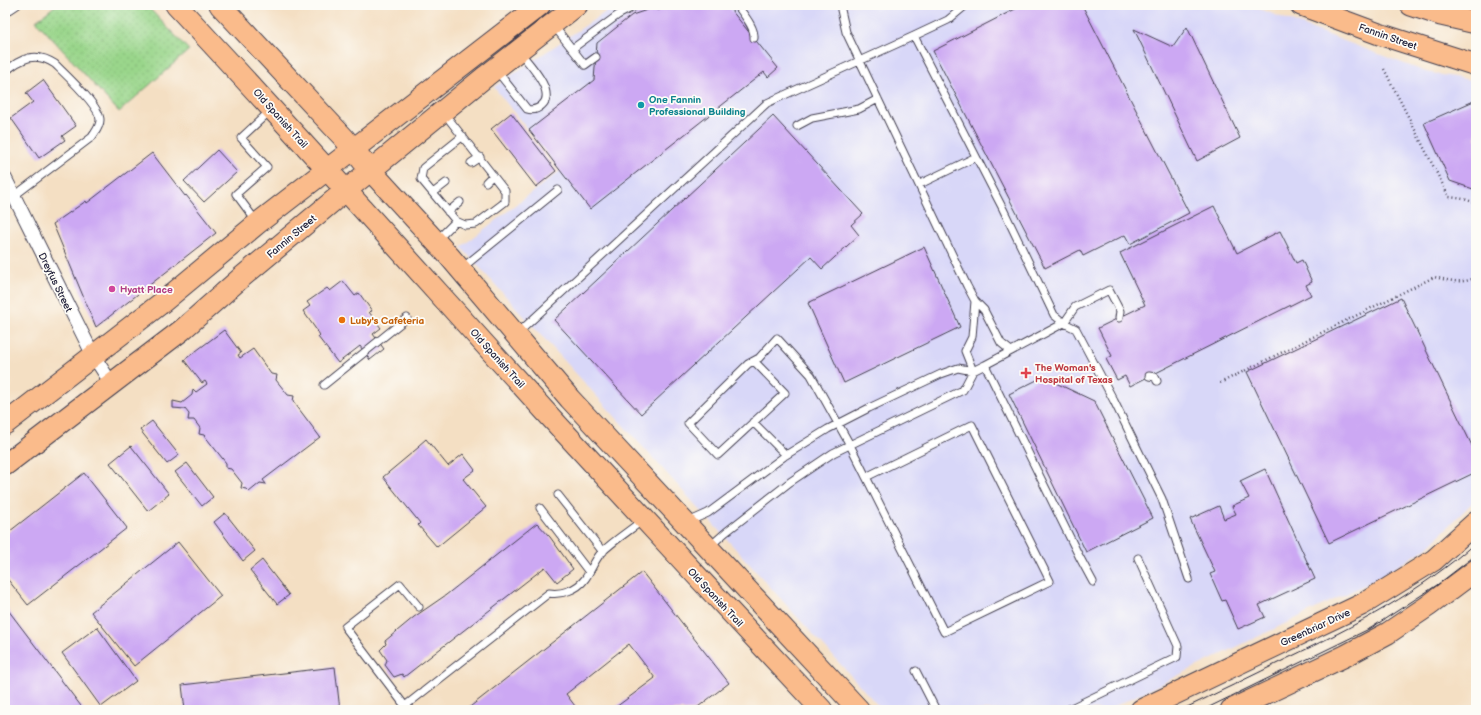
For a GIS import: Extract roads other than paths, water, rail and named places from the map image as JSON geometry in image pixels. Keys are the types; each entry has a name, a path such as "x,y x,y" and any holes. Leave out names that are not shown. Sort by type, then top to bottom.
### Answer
{"main road":[{"name":"Old Spanish Trail","path":"176,5 273,108 644,519 822,710"},
{"path":"220,5 436,241 572,401 852,707"},
{"path":"5,424 164,301 258,223 540,5"},
{"name":"Fannin Street","path":"1301,5 1379,34 1476,65"},
{"path":"1411,5 1441,15 1476,23"},
{"name":"Fannin Street","path":"5,465 182,330 242,277 347,190 519,51 560,13"},
{"path":"554,420 572,401"},
{"path":"644,519 668,524 687,543 708,548"},
{"name":"Greenbriar Drive","path":"1141,710 1363,604 1434,560 1476,522"},
{"path":"1231,710 1345,656 1388,633 1428,606 1476,570"},
{"path":"718,599 738,581"}],"street":[{"name":"Dreyfus Street","path":"5,178 93,356 111,383"}],"lane":[{"path":"5,13 17,5"},
{"path":"572,49 618,15 637,5"},
{"path":"737,5 752,28 754,38"},
{"path":"842,5 841,10 846,32 975,301 984,310 1001,343 1012,351"},
{"path":"516,335 767,103 948,20 966,5"},
{"path":"560,13 572,49 584,65 596,57"},
{"path":"914,36 1054,315 1064,323 1076,329 1114,401 1162,499 1189,579"},
{"path":"496,69 528,110 532,110 543,104 546,100 546,88 519,51"},
{"path":"5,72 14,64 25,58 40,57 48,59 55,64 92,103 98,113 100,121 92,137 14,196"},
{"path":"797,126 812,118 859,109 878,99"},
{"path":"258,223 236,194 266,167 241,138 273,108"},
{"path":"443,112 463,136 480,157 506,191 505,202 476,224 465,225 456,221 421,179 423,168 463,136"},
{"path":"471,164 480,157"},
{"path":"920,184 976,157"},
{"path":"486,182 494,175"},
{"path":"433,194 446,184"},
{"path":"461,270 558,190"},
{"path":"448,212 460,202"},
{"path":"436,241 456,221"},
{"path":"708,548 790,482 833,453 963,390 973,371 1064,323 1075,307 1109,290 1121,315"},
{"path":"973,371 965,351 972,337 975,301"},
{"path":"324,385 407,318"},
{"path":"754,361 785,393 718,455 688,423 748,364 759,358 777,338 811,375 850,445 944,632 1050,581 972,425 866,476"},
{"path":"985,365 1093,582"},
{"path":"685,523 708,513 786,455 838,424 946,372 958,368 973,371"},
{"path":"753,422 786,455"},
{"path":"558,495 603,552"},
{"path":"540,508 589,572"},
{"path":"419,607 400,584 345,627 405,706 549,593 556,594 570,590 584,580 595,560 644,519"},
{"path":"1066,710 1177,657 1178,646 1138,558"},
{"path":"916,671 936,710"}],"tram line":[{"path":"1181,710 1338,633 1386,607 1433,577 1476,542"},
{"path":"1203,710 1371,628 1437,585 1476,555"}],"place":[{"name":"One Fannin Professional Building","path":"641,105"},
{"name":"Hyatt Place","path":"112,289"},
{"name":"Luby's Cafeteria","path":"342,320"},
{"name":"The Woman's Hospital of Texas","path":"1026,373"}]}
